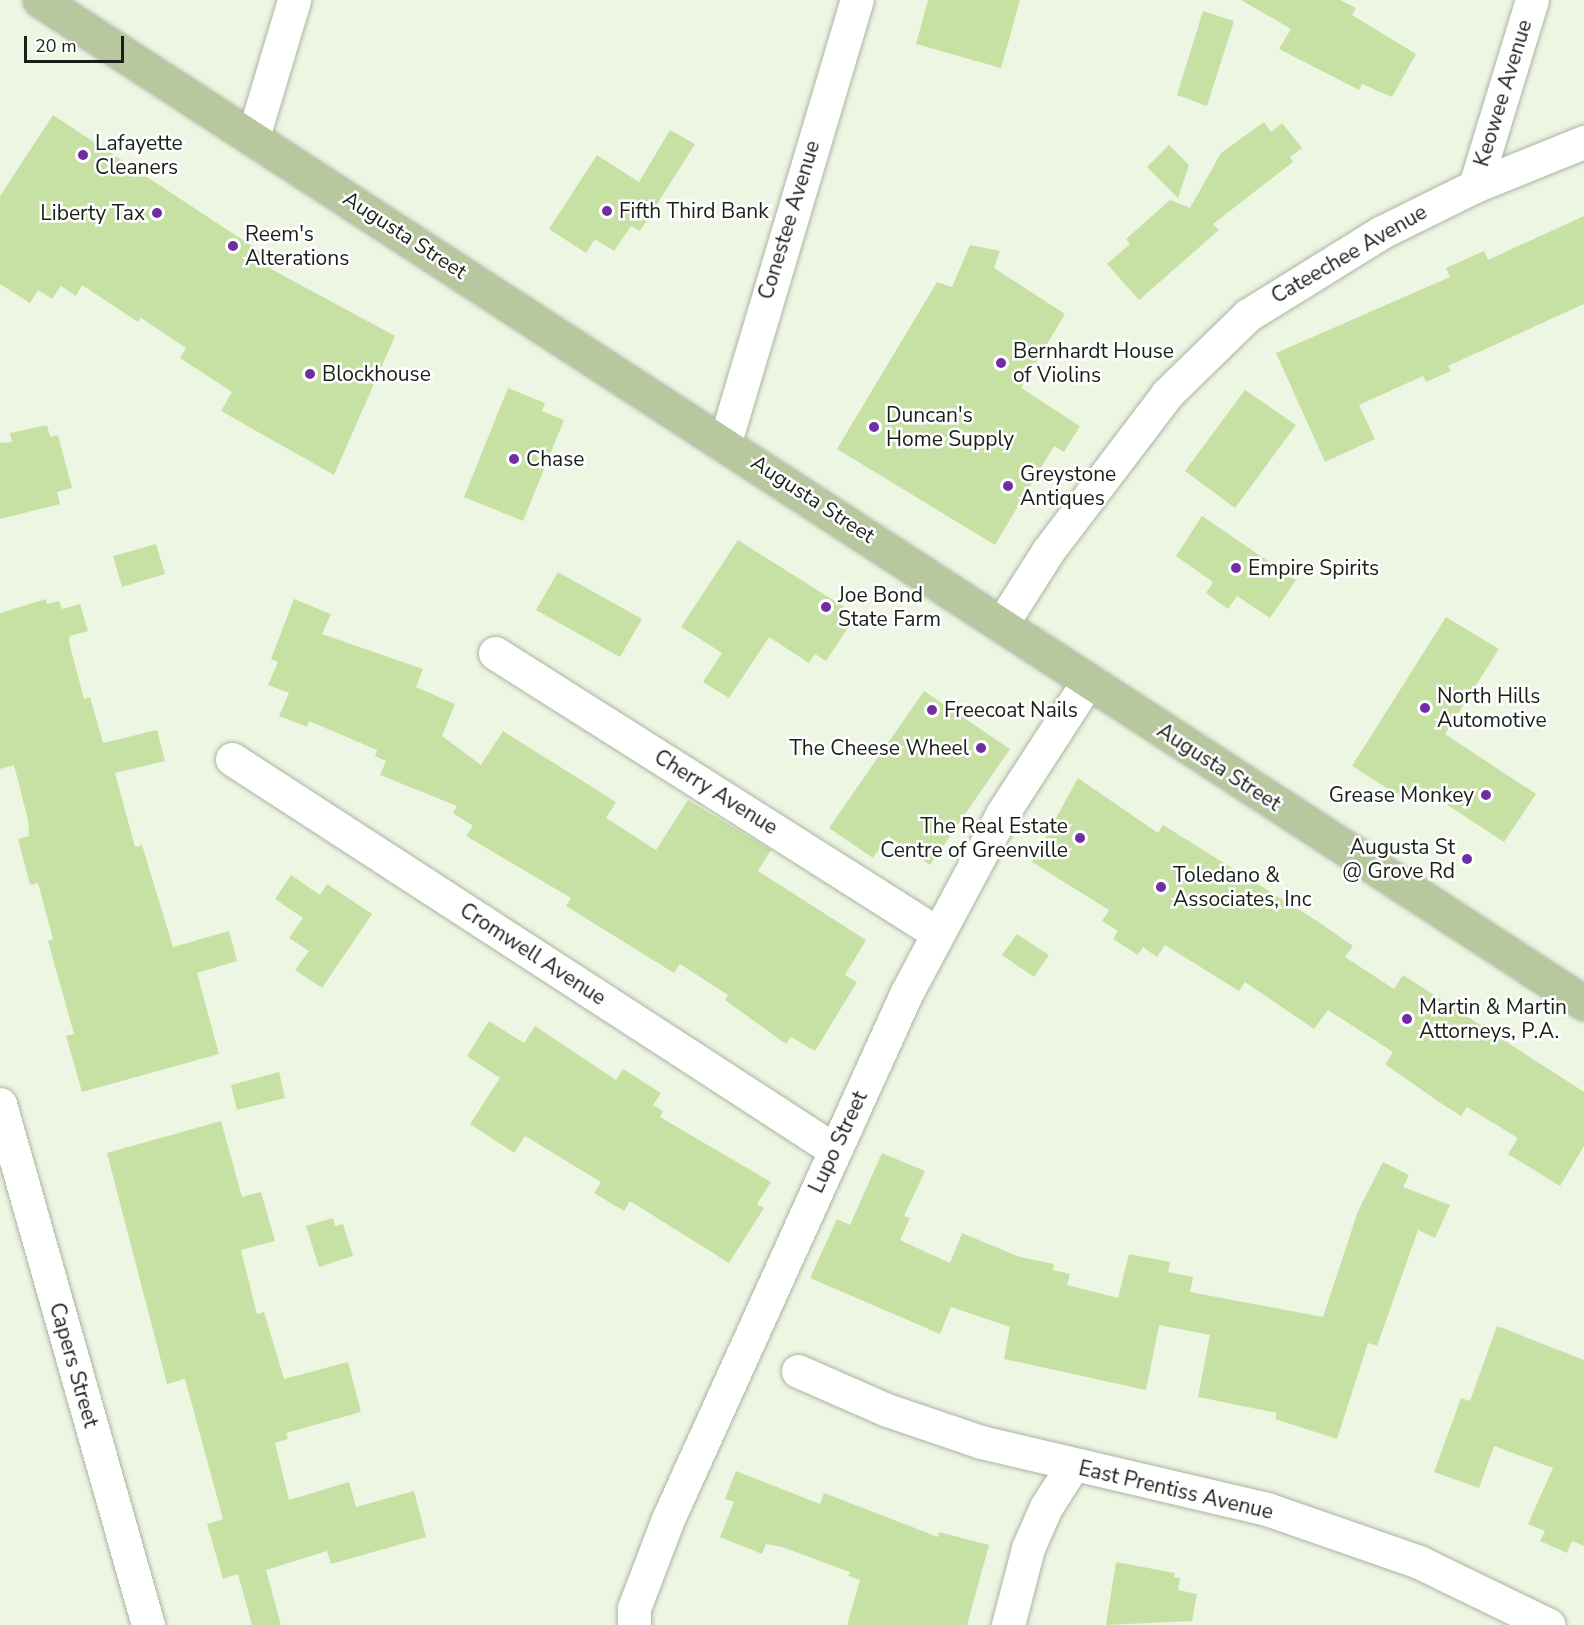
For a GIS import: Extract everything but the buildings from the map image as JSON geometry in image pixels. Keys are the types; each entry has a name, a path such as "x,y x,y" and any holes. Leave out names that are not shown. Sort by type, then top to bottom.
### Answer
{"main road":[{"name":"Augusta Street","path":"40,0 1003,622 1088,681 1584,1003"}],"street":[{"path":"253,137 294,0"},
{"name":"Conestee Avenue","path":"725,442 857,0"},
{"name":"Keowee Avenue","path":"1475,186 1532,0"},
{"name":"Cateechee Avenue","path":"1003,622 1090,494 1167,394 1209,349 1259,306 1309,273 1475,186 1584,142"},
{"name":"Cherry Avenue","path":"495,653 937,933"},
{"name":"Lupo Street","path":"634,1625 634,1608 668,1519 833,1149 937,933 1002,814 1088,681"},
{"name":"Cromwell Avenue","path":"232,759 833,1149"},
{"name":"Capers Street","path":"0,1104 148,1625"},
{"name":"East Prentiss Avenue","path":"798,1371 887,1410 981,1442 1266,1509 1419,1562 1549,1625"},
{"path":"1008,1625 1028,1548 1046,1507 1073,1465"}],"place":[{"name":"Lafayette Cleaners","path":"83,155"},
{"name":"Fifth Third Bank","path":"607,211"},
{"name":"Liberty Tax","path":"157,213"},
{"name":"Reem's Alterations","path":"233,246"},
{"name":"Bernhardt House of Violins","path":"1001,363"},
{"name":"Blockhouse","path":"310,374"},
{"name":"Duncan's Home Supply","path":"874,427"},
{"name":"Chase","path":"514,459"},
{"name":"Greystone Antiques","path":"1008,486"},
{"name":"Empire Spirits","path":"1236,568"},
{"name":"Joe Bond State Farm","path":"826,607"},
{"name":"North Hills Automotive","path":"1425,708"},
{"name":"Freecoat Nails","path":"932,710"},
{"name":"The Cheese Wheel","path":"981,748"},
{"name":"Grease Monkey","path":"1486,795"},
{"name":"The Real Estate Centre of Greenville","path":"1080,838"},
{"name":"Augusta St @ Grove Rd","path":"1467,859"},
{"name":"Toledano & Associates, Inc","path":"1161,887"},
{"name":"Martin & Martin Attorneys, P.A.","path":"1407,1019"}]}
